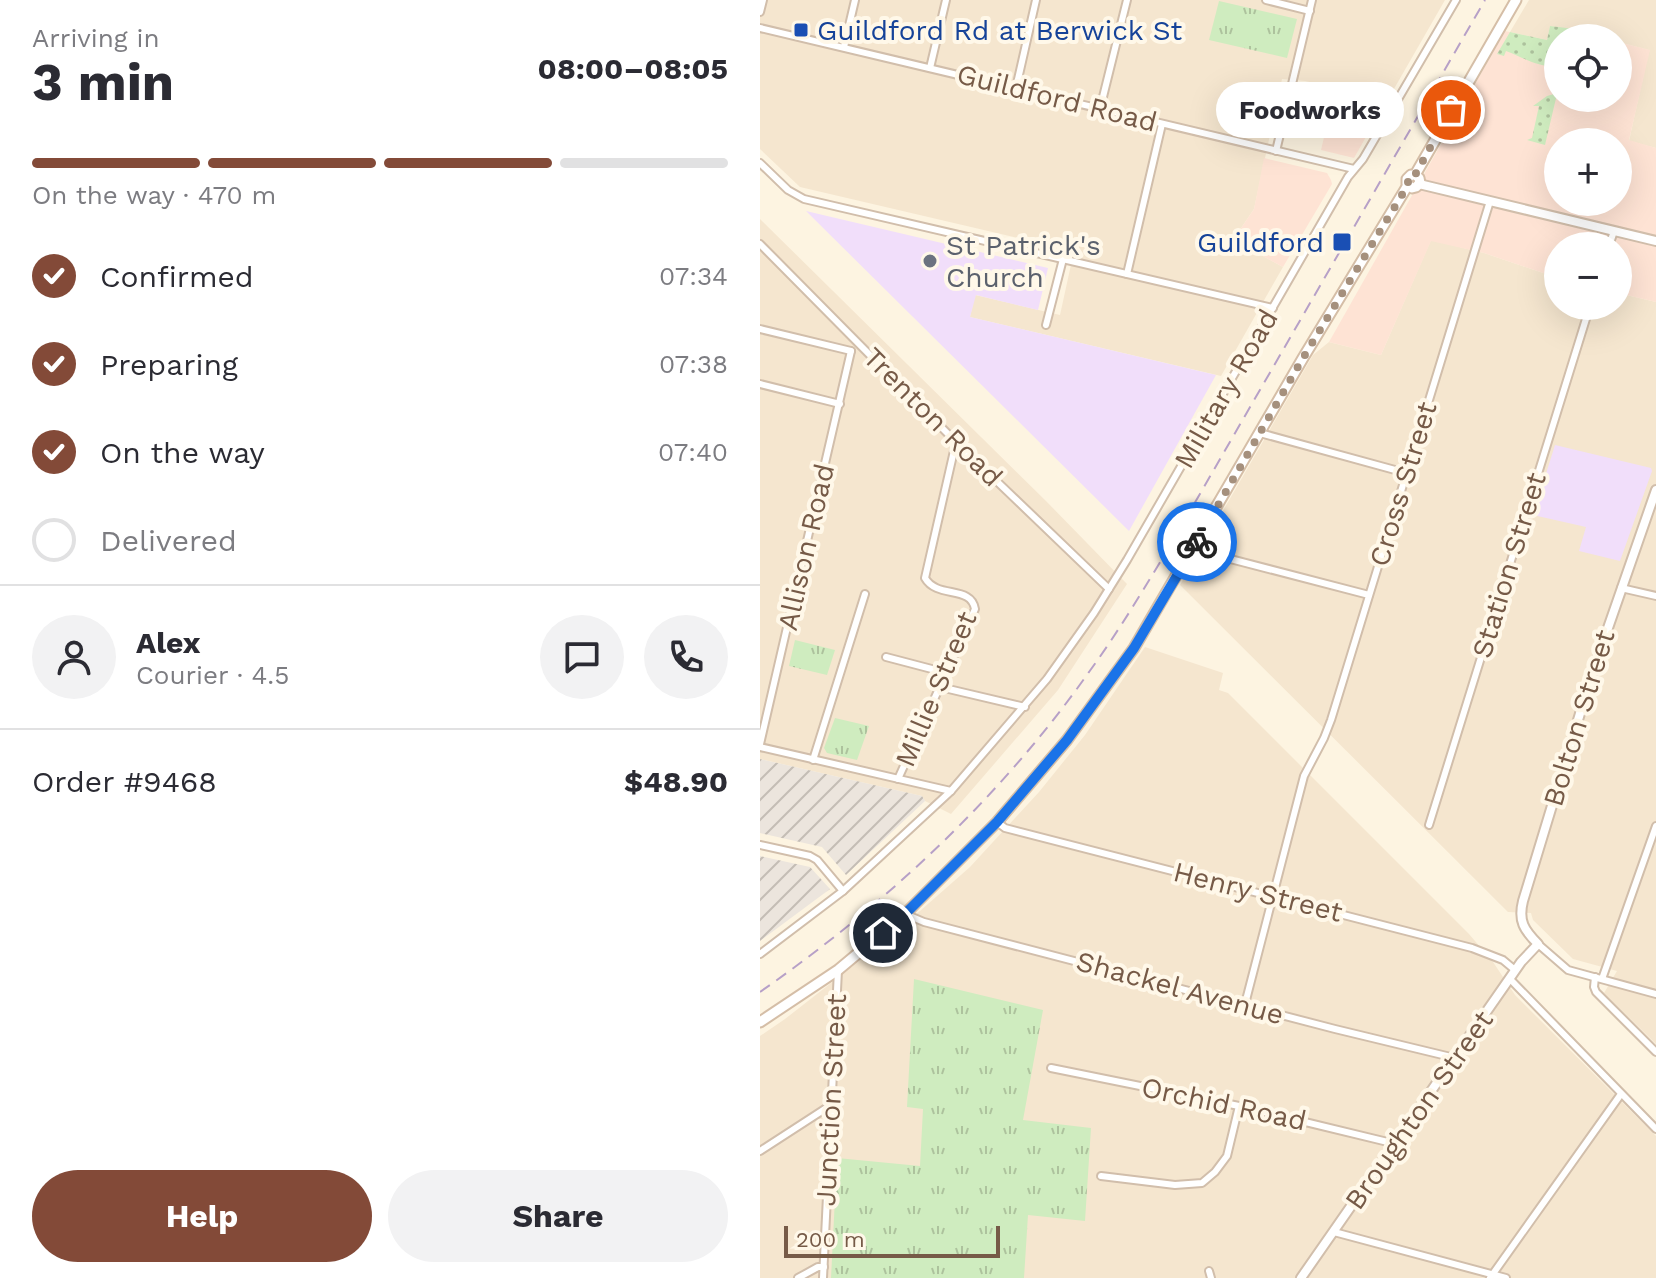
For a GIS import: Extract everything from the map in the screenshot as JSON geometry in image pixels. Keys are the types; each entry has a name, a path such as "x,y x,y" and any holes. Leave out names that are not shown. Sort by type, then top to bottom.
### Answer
{"main road":[{"path":"760,1022 838,970 905,914 997,822 1067,740 1134,648 1259,433 1414,181 1516,0"}],"street":[{"path":"760,12 763,0"},
{"path":"844,47 855,0"},
{"path":"930,68 946,0"},
{"path":"1016,88 1036,0"},
{"path":"1100,109 1127,0"},
{"path":"1266,0 1310,11"},
{"path":"1276,151 1312,0"},
{"name":"Military Road","path":"760,954 843,891 951,791 1025,707 1087,624 1456,0"},
{"name":"Guildford Road","path":"760,28 1354,169"},
{"path":"1127,274 1162,124"},
{"path":"760,163 788,190 804,199 1273,308"},
{"path":"1414,181 1656,241"},
{"name":"Cross Street","path":"1245,1004 1304,776 1324,738 1490,201"},
{"name":"Trenton Road","path":"760,244 956,442 1109,589"},
{"path":"1046,325 1063,259"},
{"name":"Station Street","path":"1429,825 1586,320"},
{"path":"760,329 851,351 860,344"},
{"name":"Allison Road","path":"760,746 851,351"},
{"path":"760,384 840,404"},
{"path":"1259,433 1406,473"},
{"name":"Millie Street","path":"898,779 975,606 971,599 963,595 934,588 925,578 956,442"},
{"name":"Bolton Street","path":"1538,944 1522,925 1520,915 1523,901 1592,674 1656,490"},
{"path":"1192,549 1369,595"},
{"path":"1621,588 1656,596"},
{"path":"813,760 865,594"},
{"path":"886,657 947,673"},
{"path":"940,687 1025,707"},
{"path":"760,746 951,791"},
{"name":"Henry Street","path":"997,822 1005,828 1472,948 1518,966"},
{"path":"1656,826 1594,987 1656,1052"},
{"path":"760,845 810,856 843,891"},
{"name":"Shackel Avenue","path":"905,914 924,922 1455,1058"},
{"path":"1538,944 1568,970 1656,994"},
{"name":"Broughton Street","path":"1301,1278 1518,966 1538,944"},
{"name":"Junction Street","path":"823,1278 838,970"},
{"path":"1510,979 1656,1129"},
{"name":"Orchid Road","path":"1051,1068 1239,1106 1396,1144"},
{"path":"1492,1276 1621,1094"},
{"path":"760,1151 831,1105"},
{"path":"1101,1176 1175,1185 1202,1183 1227,1156 1239,1106"},
{"path":"1334,1232 1506,1278"},
{"path":"798,1278 824,1267"}],"shaded area":[{"path":"760,0 1445,0 1379,115 1325,102 1328,86 1282,79 1254,209 1233,240 1283,267 1221,376 970,317 975,295 1060,315 1074,251 800,187 760,149"},
{"path":"1529,0 1656,0 1656,148 1632,142 1632,128 1649,50 1632,46 1632,24 1544,24 1544,39 1510,32"},
{"path":"1505,31 1544,39 1544,112 1632,112 1632,46 1650,50 1632,128 1544,128 1544,216 1632,216 1632,141 1656,148 1656,302 1632,296 1632,232 1544,232 1544,273 1484,253 1431,241 1381,355 1329,342"},
{"path":"1332,111 1375,121 1354,158 1321,150"},
{"path":"1264,158 1327,173 1332,184 1283,267 1233,240 1254,209"},
{"path":"806,211 1048,268 1038,310 976,295 970,317 1216,375 1129,531"},
{"path":"760,219 1127,584 1058,690 951,814 925,801 922,796 760,759"},
{"path":"1431,240 1484,253 1544,273 1544,320 1632,320 1632,296 1656,302 1656,1044 1604,993 1617,971 1573,959 1533,920 1531,913 1508,912 1180,585 1313,355 1329,342 1381,355"},
{"path":"1555,445 1651,468 1620,561 1579,551 1586,527 1533,515"},
{"path":"1145,647 1223,673 1219,690 1228,693 1469,934 1515,995 1656,1136 1656,1278 760,1278 760,1036 895,933 970,867 1039,792 1085,735"},
{"path":"760,759 922,796 925,801 846,875 822,847 760,833"},
{"path":"760,856 810,867 830,889 760,941"}],"green space":[{"path":"1219,1 1297,19 1287,58 1209,40"},
{"path":"1510,32 1544,39 1544,65 1506,51 1504,56 1497,54"},
{"path":"1544,98 1544,112 1553,112 1549,128 1544,128 1544,145 1527,140 1532,138 1539,106 1533,106"},
{"path":"795,640 835,650 827,675 789,666"},
{"path":"835,718 869,726 857,760 827,753 824,748"},
{"path":"914,979 1043,1010 1023,1120 1091,1128 1085,1221 1028,1215 1024,1278 831,1278 837,1158 920,1166 923,1109 907,1107"}],"railway":[{"path":"760,992 852,923 938,846 1018,763 1089,672 1171,544 1485,0"}],"way so far":[{"path":"1197,542 1408,185 1408,177 1415,175 1451,110"}],"place":[{"name":"Guildford Rd at Berwick St","path":"801,30"},
{"name":"Foodworks","path":"1451,110"},
{"name":"Guildford","path":"1342,242"},
{"name":"St Patrick's Church","path":"930,261"}],"route":[{"path":"883,933 997,822 1067,740 1134,648 1197,542"}]}
